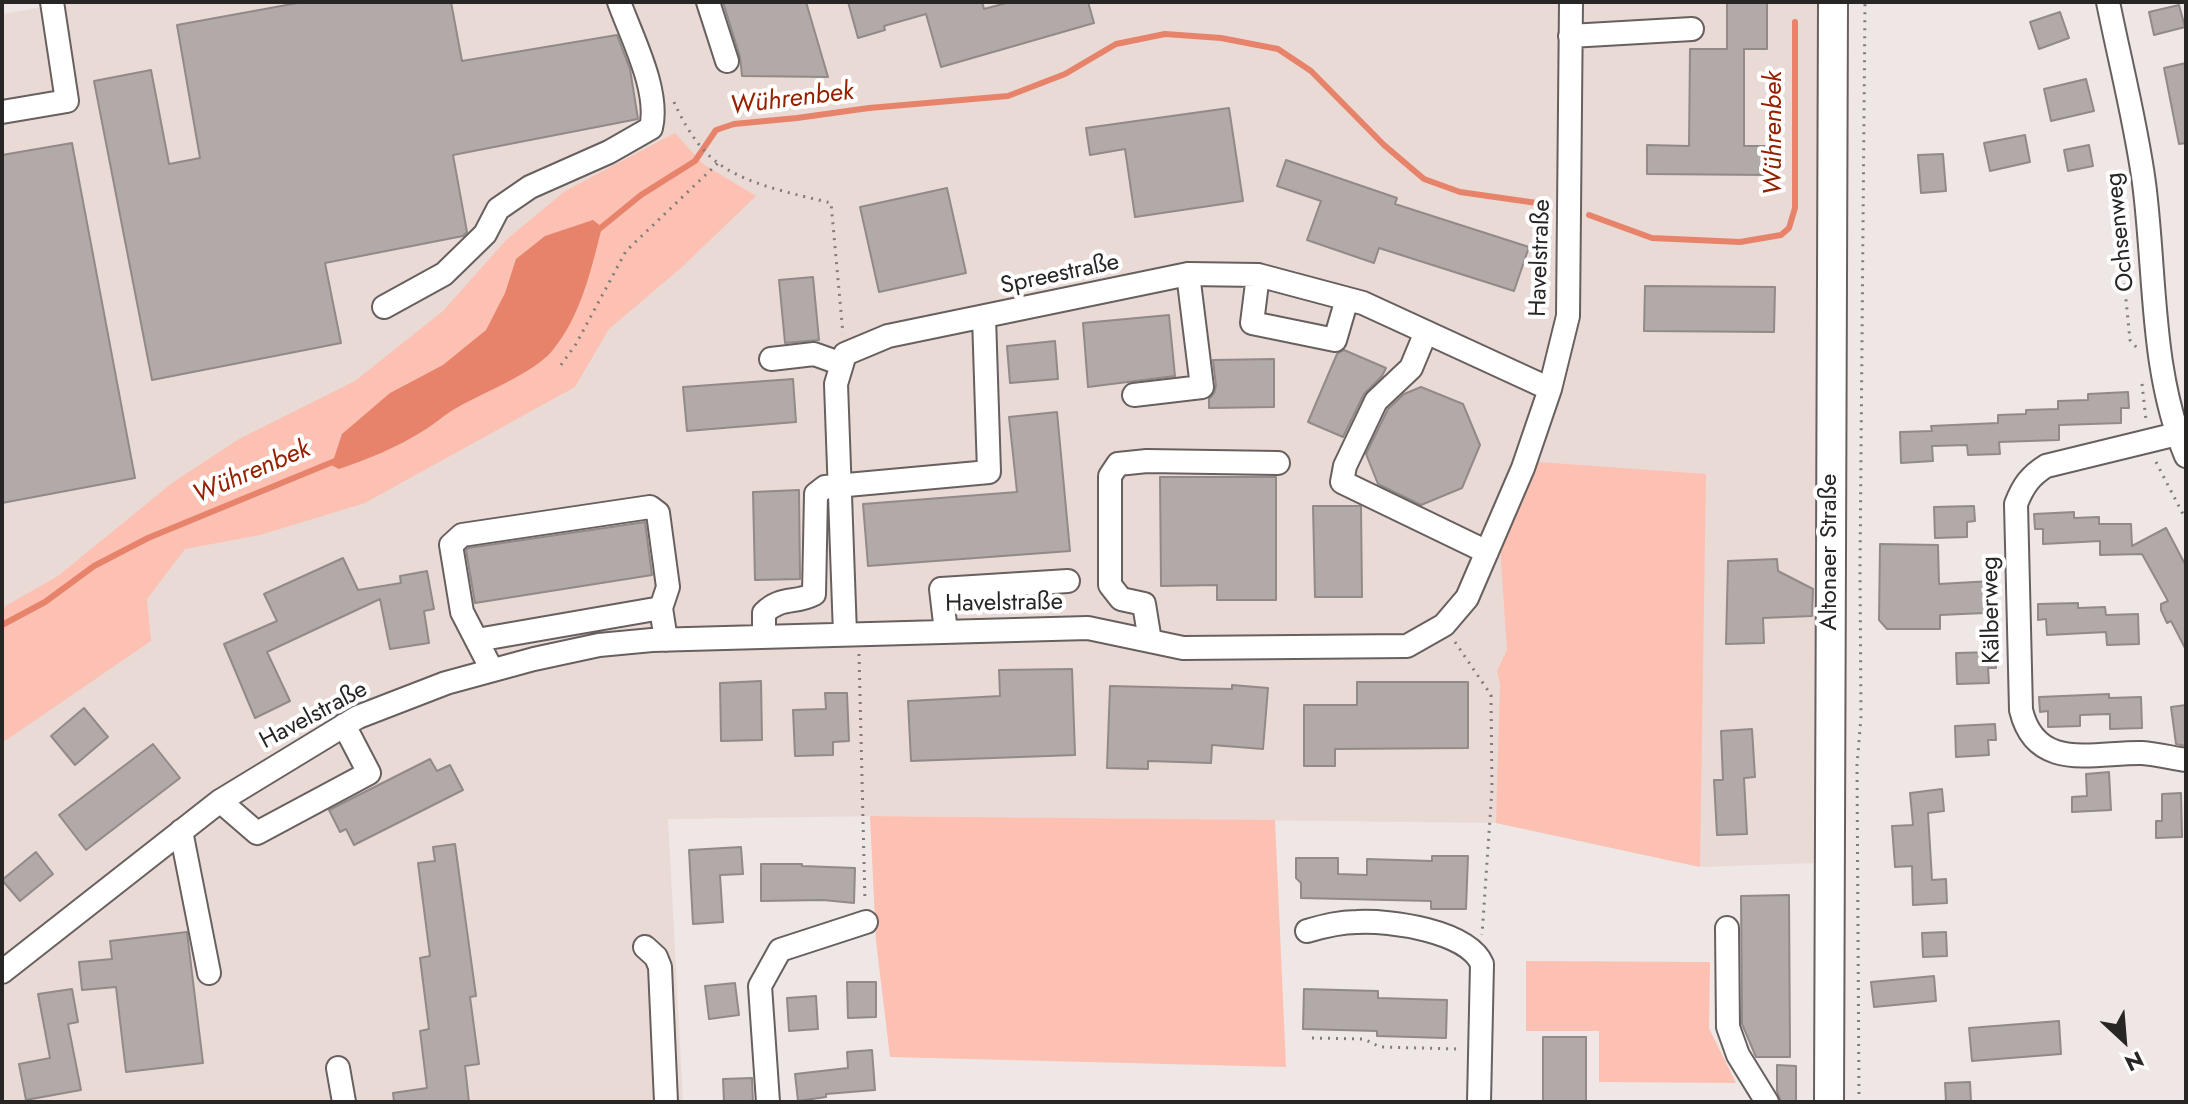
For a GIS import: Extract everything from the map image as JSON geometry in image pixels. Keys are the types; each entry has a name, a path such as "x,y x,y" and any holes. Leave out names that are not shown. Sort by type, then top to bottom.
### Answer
{"main road":[{"name":"Altonaer Straße","path":"1829,1102 1833,2"}],"street":[{"path":"2,112 67,101 52,2"},
{"path":"384,307 444,274 485,234 498,209 530,187 609,152 651,128 654,113 648,81 619,2"},
{"path":"708,2 727,61"},
{"name":"Havelstraße","path":"2,972 220,801 358,717 446,683 492,670 599,645 666,640 1088,628 1183,648 1407,646 1444,625 1467,598 1523,468 1550,389 1568,316 1571,2"},
{"name":"Ochsenweg","path":"2108,2 2144,182 2161,373 2186,456"},
{"path":"1570,36 1692,29"},
{"path":"1134,395 1202,387 1188,274"},
{"name":"Spreestraße","path":"843,359 888,336 1188,274 1258,275 1363,303 1550,389"},
{"path":"1258,275 1252,323 1335,340 1347,299"},
{"path":"764,637 764,613 774,603 814,594 816,494 825,487 989,472 984,317"},
{"path":"1426,332 1411,368 1376,401 1345,466 1342,482 1487,552"},
{"path":"771,359 814,354 843,359 836,384 839,487 852,634"},
{"name":"Kälberweg","path":"2177,434 2046,466 2031,476 2023,487 2016,504 2021,710 2024,725 2034,739 2045,748 2069,756 2144,753 2186,760"},
{"path":"1150,641 1144,604 1121,599 1110,585 1110,476 1118,464 1147,461 1278,463"},
{"path":"492,670 462,612 451,545 462,535 650,507 658,513 668,587 661,608 666,640"},
{"path":"946,632 941,589 1068,581"},
{"path":"477,640 661,608"},
{"path":"220,801 257,833 369,773 344,725"},
{"path":"181,831 209,973"},
{"path":"768,1102 760,986 780,950 866,922"},
{"path":"1307,931 1331,924 1358,922 1403,926 1460,942 1472,949 1482,964 1479,1102"},
{"path":"1727,928 1728,1027 1738,1055 1767,1102"},
{"path":"645,947 656,957 660,967 666,1102"},
{"path":"338,1068 344,1102"}],"path":[{"path":"1859,1102 1857,765 1861,717 1865,2"},
{"path":"694,139 718,163 765,187 831,203 843,359"},
{"path":"561,365 576,344 626,251 718,163"},
{"path":"1444,625 1491,695 1492,789 1482,913 1482,964"},
{"path":"852,634 866,922"},
{"path":"1312,1038 1364,1039 1380,1047 1480,1050"}],"shaded area":[{"path":"76,2 1818,2 1820,194 1815,863 1700,867 1496,823 886,816 668,819 683,1102 2,1102 2,14"},
{"path":"675,133 703,164 756,196 681,268 609,329 575,387 365,503 260,535 185,549 147,599 151,641 2,743 2,608 58,576 172,483 239,439 355,381 443,311 506,240 565,191"},
{"path":"593,220 602,227 584,292 562,337 544,359 392,448 339,469 329,464 342,434 390,393 443,365 486,330 505,293 516,259 545,236"},
{"path":"1539,462 1706,474 1700,867 1496,823 1500,684 1497,671 1507,650 1500,547"},
{"path":"870,816 1275,820 1286,1067 890,1057 876,941"},
{"path":"1526,961 1710,962 1709,1028 1736,1083 1599,1082 1599,1031 1526,1031"}],"building":[{"path":"303,2 451,2 462,61 617,35 630,69 638,119 453,155 467,232 463,236 325,263 341,343 152,380 94,81 151,70 169,164 200,158 177,25"},
{"path":"723,2 806,2 828,77 742,76 740,57"},
{"path":"848,2 982,2 984,9 1010,2 1088,2 1094,23 941,67 926,14 884,26 885,30 858,38"},
{"path":"1727,2 1767,2 1767,49 1744,49 1744,146 1768,146 1768,175 1647,174 1647,145 1689,146 1690,49 1727,49"},
{"path":"2179,5 2185,27 2154,35 2149,12"},
{"path":"2060,12 2069,38 2039,49 2030,22"},
{"path":"2186,63 2186,143 2179,144 2164,68"},
{"path":"2086,79 2094,111 2051,121 2044,89"},
{"path":"1229,108 1243,201 1135,217 1125,149 1090,155 1086,128"},
{"path":"2025,135 2030,162 1990,171 1984,143"},
{"path":"72,143 135,478 2,503 2,155"},
{"path":"2089,145 2093,166 2068,171 2064,150"},
{"path":"1943,154 1946,191 1921,193 1918,155"},
{"path":"1286,160 1397,198 1395,204 1529,247 1514,291 1379,248 1374,263 1307,240 1321,201 1277,186"},
{"path":"947,188 966,273 879,292 860,207"},
{"path":"813,277 819,340 785,343 779,280"},
{"path":"1645,286 1775,287 1774,332 1644,331"},
{"path":"1169,315 1175,376 1088,387 1083,323"},
{"path":"1055,341 1058,379 1010,383 1007,346"},
{"path":"1344,350 1386,368 1364,394 1343,437 1308,422 1337,354"},
{"path":"1274,359 1274,407 1209,408 1209,399 1216,386 1213,360"},
{"path":"793,379 796,422 687,431 683,387"},
{"path":"1421,387 1463,404 1480,445 1462,488 1421,505 1378,484 1366,454 1388,409 1404,394"},
{"path":"2128,392 2129,408 2121,408 2121,423 2059,425 2059,440 1999,442 2000,454 1968,455 1967,445 1932,446 1933,461 1901,463 1900,432 1932,431 1931,426 1998,423 1998,415 2058,409 2058,401 2088,400 2088,394"},
{"path":"1057,412 1070,551 868,566 863,504 1017,492 1009,417"},
{"path":"1160,477 1276,477 1276,600 1217,600 1217,585 1161,586"},
{"path":"799,490 800,579 755,580 753,492"},
{"path":"1313,506 1361,506 1362,597 1315,597"},
{"path":"1974,506 1975,521 1967,522 1967,537 1935,538 1934,507"},
{"path":"2074,512 2074,518 2099,517 2099,524 2131,524 2132,546 2166,528 2186,566 2186,650 2171,621 2167,623 2161,610 2161,604 2168,601 2142,554 2100,555 2100,541 2043,544 2043,529 2035,529 2034,514"},
{"path":"645,522 652,575 475,603 468,548"},
{"path":"1880,544 1938,545 1939,584 1992,581 1993,597 1984,597 1985,613 1940,615 1940,629 1887,629 1879,620"},
{"path":"343,558 358,590 401,583 400,576 427,571 434,609 424,611 429,643 390,649 380,599 267,652 290,701 255,718 224,644 277,621 264,594"},
{"path":"1777,559 1778,571 1813,589 1812,616 1763,618 1764,643 1726,644 1728,561"},
{"path":"2078,603 2078,608 2105,607 2106,615 2138,614 2139,644 2107,645 2106,632 2047,635 2046,619 2038,620 2038,604"},
{"path":"1995,652 1996,668 1988,668 1989,683 1957,684 1956,653"},
{"path":"1072,669 1075,755 911,761 908,701 1000,696 999,670"},
{"path":"761,681 762,740 721,741 720,683"},
{"path":"1357,682 1468,682 1468,748 1335,749 1335,766 1304,766 1304,705 1357,705"},
{"path":"1232,685 1268,688 1263,749 1212,745 1211,763 1148,761 1148,769 1107,768 1110,686 1232,689"},
{"path":"825,693 847,693 849,741 833,742 833,755 795,756 793,710 826,709"},
{"path":"2109,694 2109,698 2141,697 2142,728 2110,729 2110,714 2080,715 2080,726 2048,727 2048,711 2040,712 2039,697"},
{"path":"2186,705 2186,746 2176,744 2171,707"},
{"path":"84,708 108,737 75,765 51,736"},
{"path":"1995,724 1996,740 1988,740 1989,755 1956,757 1955,726"},
{"path":"1752,729 1755,777 1744,778 1747,834 1717,835 1714,780 1723,780 1721,731"},
{"path":"153,744 180,778 86,850 59,815"},
{"path":"430,759 437,771 450,765 463,790 354,845 346,829 340,832 329,810"},
{"path":"2109,772 2111,810 2072,812 2072,797 2087,796 2086,774"},
{"path":"1942,789 1944,811 1928,813 1932,880 1946,879 1947,903 1913,905 1912,866 1895,867 1892,826 1913,825 1910,793"},
{"path":"2181,793 2182,837 2156,838 2156,821 2162,821 2162,794"},
{"path":"455,844 476,996 470,997 479,1064 465,1066 469,1102 394,1102 393,1093 427,1088 420,1031 429,1029 420,958 430,956 418,863 435,861 433,847"},
{"path":"741,847 743,874 720,875 723,922 693,924 689,850"},
{"path":"36,852 53,874 20,901 2,880"},
{"path":"1432,856 1468,856 1466,909 1431,909 1431,901 1301,898 1301,883 1296,878 1296,858 1338,858 1338,874 1367,875 1367,859 1432,861"},
{"path":"761,864 855,868 854,903 761,901"},
{"path":"1789,895 1790,1057 1756,1057 1742,1024 1741,896"},
{"path":"187,932 203,1063 126,1072 116,987 82,990 79,962 112,959 110,941"},
{"path":"1946,932 1947,956 1923,957 1922,933"},
{"path":"1934,976 1936,1001 1874,1007 1871,982"},
{"path":"847,982 876,982 876,1017 848,1018"},
{"path":"735,983 739,1015 709,1019 705,986"},
{"path":"72,989 78,1022 68,1024 81,1090 26,1100 19,1064 50,1058 38,994"},
{"path":"1304,989 1378,991 1378,998 1447,1000 1446,1038 1377,1036 1377,1031 1303,1029"},
{"path":"816,996 818,1029 789,1031 787,998"},
{"path":"2059,1021 2061,1054 1972,1061 1969,1028"},
{"path":"1543,1037 1586,1037 1586,1102 1543,1102"},
{"path":"872,1050 875,1090 826,1094 826,1097 798,1101 795,1074 848,1068 847,1052"},
{"path":"1777,1065 1796,1066 1796,1102 1781,1102 1777,1091"},
{"path":"752,1078 753,1102 724,1102 723,1079"},
{"path":"1970,1082 1971,1102 1946,1102 1945,1083"}],"waterway":[{"name":"Wührenbek","path":"1589,215 1652,238 1740,242 1781,235 1789,228 1795,208 1795,22"},
{"name":"Wührenbek","path":"598,230 641,195 695,161 716,130 734,124 869,108 1008,96 1065,74 1116,44 1165,34 1221,38 1278,49 1311,71 1384,145 1424,179 1460,192 1544,204"},
{"name":"Wührenbek","path":"2,625 45,602 94,566 148,538 335,461"}]}
